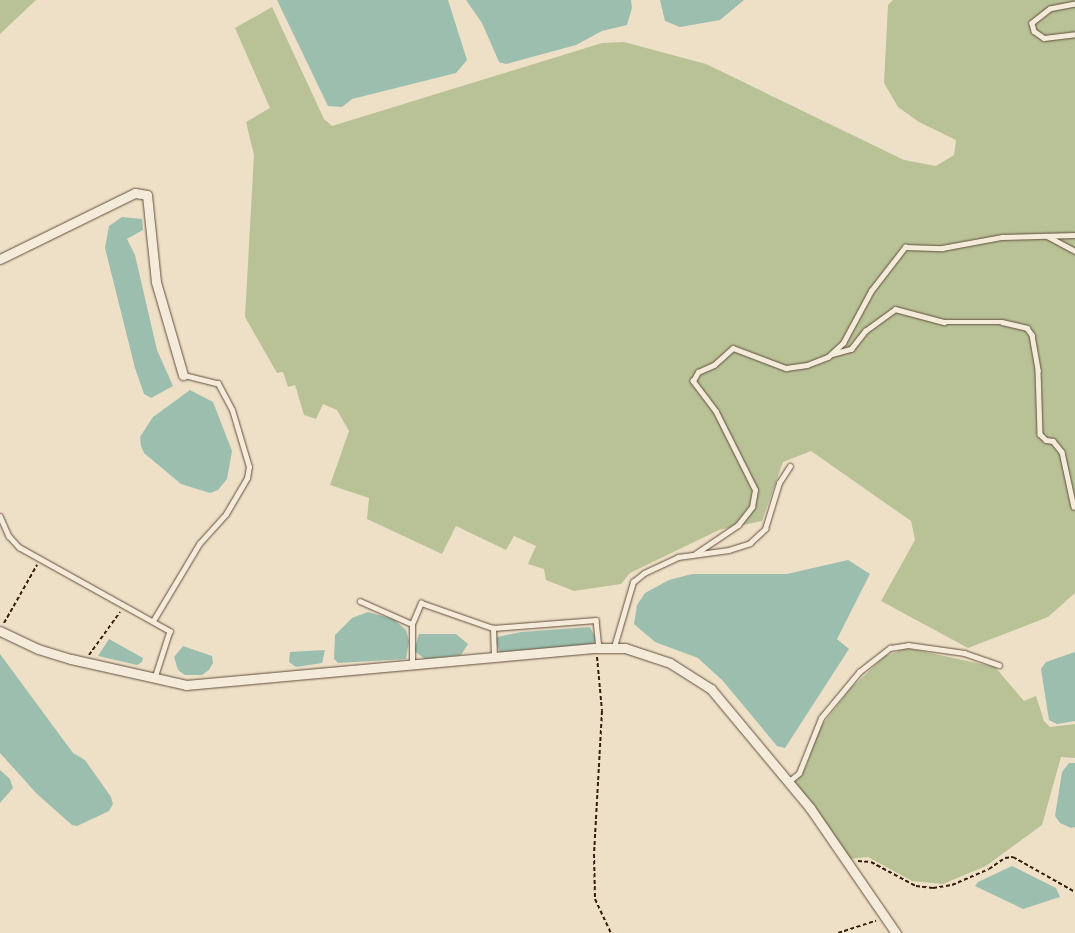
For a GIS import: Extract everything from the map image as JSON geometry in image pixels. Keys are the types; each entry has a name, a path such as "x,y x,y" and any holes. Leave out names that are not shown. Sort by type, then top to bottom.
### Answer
{"street":[{"path":"0,259 136,193 148,195 156,282 183,375"},
{"path":"0,630 38,650 154,679 186,685 614,647 675,665 703,681 788,782 849,864 896,933"}],"lane":[{"path":"1075,4 1050,9 1032,23 1034,31 1044,38 1075,34"},
{"path":"832,354 843,342 870,291 903,248 942,248 1002,237 1075,234"},
{"path":"1046,236 1075,251"},
{"path":"695,554 738,524 752,506 755,490 716,412 693,381 694,376 733,348 786,368 807,365 832,354 851,349 865,331 895,309 944,322 1002,322 1027,328 1032,335 1038,370 1040,434 1043,439 1056,443 1062,452 1074,507"},
{"path":"153,621 199,544 226,514 247,478 249,467 232,410 218,384 183,375"},
{"path":"614,647 633,582 644,573 695,554 743,547 759,536 765,529 779,483 790,466"},
{"path":"0,516 12,541 170,631 154,679"},
{"path":"360,601 412,624"},
{"path":"412,664 412,624 421,603 493,628 596,620 598,648"},
{"path":"493,628 494,657"},
{"path":"788,782 799,773 821,718 859,672 890,648 908,644 954,652 999,665"}],"path":[{"path":"0,630 41,559"},
{"path":"83,662 124,605"},
{"path":"598,648 602,711 594,854 595,899 611,933"},
{"path":"849,864 865,860 908,883 933,888 952,885 989,869 1005,858 1013,856 1075,892"},
{"path":"838,933 886,918"}],"shaded area":[{"path":"0,0 36,0 0,34"},
{"path":"277,0 448,0 467,60 456,73 352,99 342,107 328,106"},
{"path":"466,0 631,0 632,8 627,25 602,31 576,45 506,64 499,62 482,23"},
{"path":"660,0 744,0 720,20 680,27 665,21"},
{"path":"893,0 1075,0 1075,593 1048,617 968,648 881,601 915,540 911,521 811,451 783,462 762,521 719,530 630,573 621,584 574,591 546,580 544,569 528,564 536,546 514,536 506,550 456,526 442,554 367,519 369,498 330,485 349,431 337,410 323,404 316,419 304,415 295,385 288,387 283,372 277,373 245,317 254,155 246,122 270,108 235,28 272,7 324,119 332,126 602,43 624,42 706,64 904,160 936,166 954,155 956,140 919,122 898,107 884,83 888,5"},
{"path":"122,217 142,219 143,230 127,239 135,255 157,350 173,386 151,398 144,394 135,368 105,248 109,226"},
{"path":"190,390 213,402 232,451 227,479 218,490 210,493 181,484 144,453 141,446 140,437 153,417"},
{"path":"848,560 870,574 837,639 849,649 785,748 777,746 723,681 698,658 655,642 634,624 637,605 645,593 669,580 692,574 787,574"},
{"path":"368,612 393,619 406,630 409,641 406,659 338,663 334,659 335,635 352,618"},
{"path":"590,627 596,639 593,644 500,652 495,642 497,637 521,632"},
{"path":"419,634 456,634 468,644 461,655 425,659 414,651"},
{"path":"109,639 143,658 142,662 137,665 98,656"},
{"path":"183,646 212,656 213,663 209,670 202,675 185,675 178,670 174,657"},
{"path":"907,648 995,667 1024,701 1036,696 1044,721 1050,727 1075,724 1075,758 1061,757 1042,825 986,866 943,884 912,881 868,857 849,859 816,809 794,784 806,767 819,729 851,688 885,656"},
{"path":"325,650 322,663 296,667 289,662 290,652"},
{"path":"1075,652 1075,721 1057,724 1049,720 1041,669 1046,662"},
{"path":"0,654 73,753 85,760 111,797 113,804 109,811 77,826 72,825 37,794 0,753"},
{"path":"1069,763 1075,763 1075,827 1071,828 1060,823 1055,816 1062,772"},
{"path":"0,770 10,779 13,788 0,803"},
{"path":"1012,866 1056,888 1060,897 1023,909 975,886 978,882"}]}
